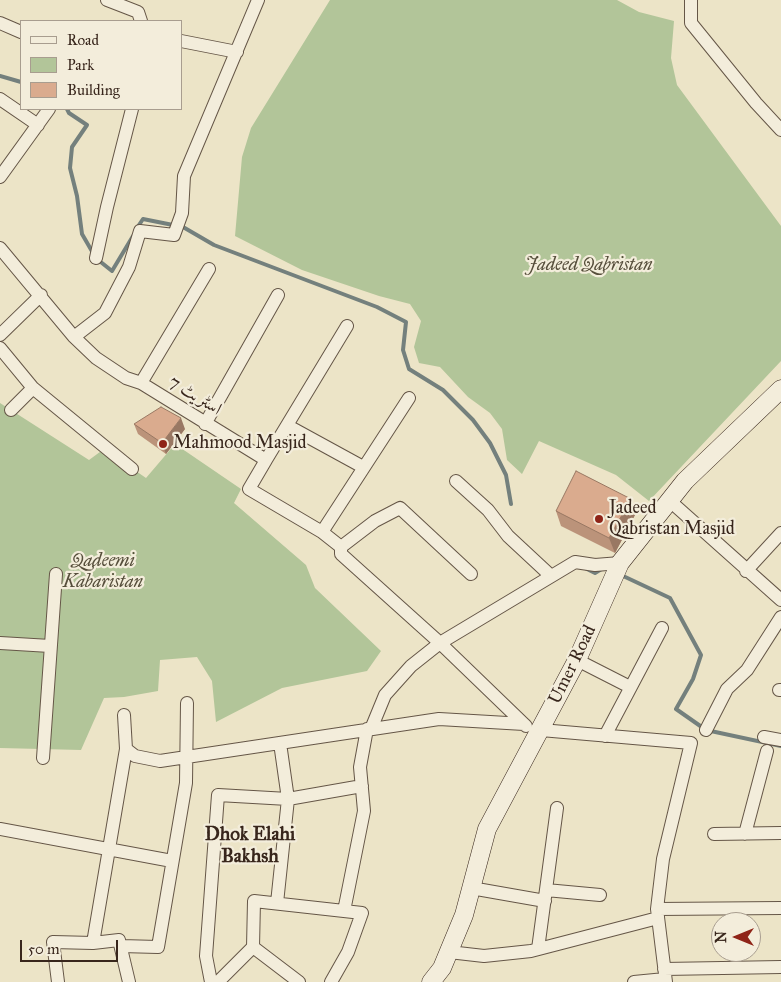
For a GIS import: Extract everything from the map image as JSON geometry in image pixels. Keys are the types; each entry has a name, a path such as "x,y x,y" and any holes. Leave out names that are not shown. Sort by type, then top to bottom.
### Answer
{"street":[{"path":"107,0 138,12 141,20"},
{"path":"74,337 105,313 129,267 140,231 174,235 182,213 184,176 258,0"},
{"path":"691,0 691,23 756,104 781,130"},
{"path":"0,23 20,32"},
{"path":"182,41 237,52"},
{"path":"0,99 38,125"},
{"path":"0,178 49,110"},
{"path":"96,258 132,110"},
{"name":"اسٹریٹ 7","path":"0,248 74,337 96,358 126,378 141,383 266,460"},
{"path":"141,383 209,269"},
{"path":"0,335 41,295"},
{"path":"205,424 278,295"},
{"path":"341,547 322,532 249,489 347,326"},
{"path":"0,348 33,388 132,468"},
{"path":"10,410 33,388"},
{"name":"Umer Road","path":"431,982 442,968 464,915 487,829 577,660 616,571 685,482 781,389"},
{"path":"322,532 409,398"},
{"path":"288,426 363,467"},
{"path":"456,482 488,510 508,536 552,576"},
{"path":"670,501 746,571 781,600"},
{"path":"341,547 375,521 400,508 471,574"},
{"path":"746,571 781,533"},
{"path":"341,547 341,554 440,643 524,724 539,733 691,743 663,859 658,913 665,977"},
{"path":"344,911 364,811 360,767 369,729 385,695 411,666 440,643 575,562 616,571"},
{"path":"43,758 56,574"},
{"path":"706,730 727,689 747,670 781,617"},
{"path":"605,736 662,628"},
{"path":"0,643 50,646"},
{"path":"577,660 630,687"},
{"path":"121,946 158,946 186,782 186,703"},
{"path":"93,943 126,748 124,715"},
{"path":"126,748 134,756 160,761 439,719 524,724"},
{"path":"764,737 781,740"},
{"path":"278,903 288,799 280,743"},
{"path":"745,834 767,750"},
{"path":"211,982 206,956 218,795 288,799 362,786"},
{"path":"538,949 557,808"},
{"path":"0,829 172,861"},
{"path":"714,834 781,833"},
{"path":"471,888 546,895 600,896"},
{"path":"218,982 253,947 254,901 362,913 348,952 331,982"},
{"path":"449,952 484,956 538,949 658,913 781,908"},
{"path":"58,982 53,942 93,943 119,940 129,982"},
{"path":"253,947 299,982"},
{"path":"634,982 665,977 781,967"}],"green space":[{"name":"Jadeed Qabristan","path":"330,0 617,0 639,12 674,21 671,58 677,85 781,226 781,361 649,501 616,475 539,441 522,474 507,460 502,429 490,413 468,397 440,367 419,363 414,347 421,321 410,304 379,296 302,270 235,236 242,157 251,128"},
{"name":"Qadeemi Kabaristan","path":"0,403 89,460 104,449 146,478 175,444 241,489 234,503 306,565 315,588 381,651 367,671 282,688 216,722 212,681 197,657 160,660 158,691 124,697 104,698 81,750 0,748"}],"building":[{"path":"161,407 181,418 162,443 134,424"},
{"name":"Jadeed Qabristan Masjid","path":"576,471 631,499 609,538 556,511"}],"waterway":[{"path":"0,76 20,82"},
{"path":"68,110 87,125 72,147 70,168 77,196 82,234 93,253"},
{"path":"137,228 143,219 183,227 214,245 377,307 406,322 403,350 409,369 443,390 473,420 490,443 506,475 511,504"},
{"path":"97,259 112,271 133,236"},
{"path":"587,569 595,573 603,568"},
{"path":"621,575 670,598 701,655 693,679 676,709 706,730 781,746"}],"place":[{"name":"Mahmood Masjid","path":"163,444"},
{"name":"Jadeed Qabristan Masjid","path":"599,519"}],"district":[{"name":"Dhok Elahi Bakhsh","path":"250,846"}]}
